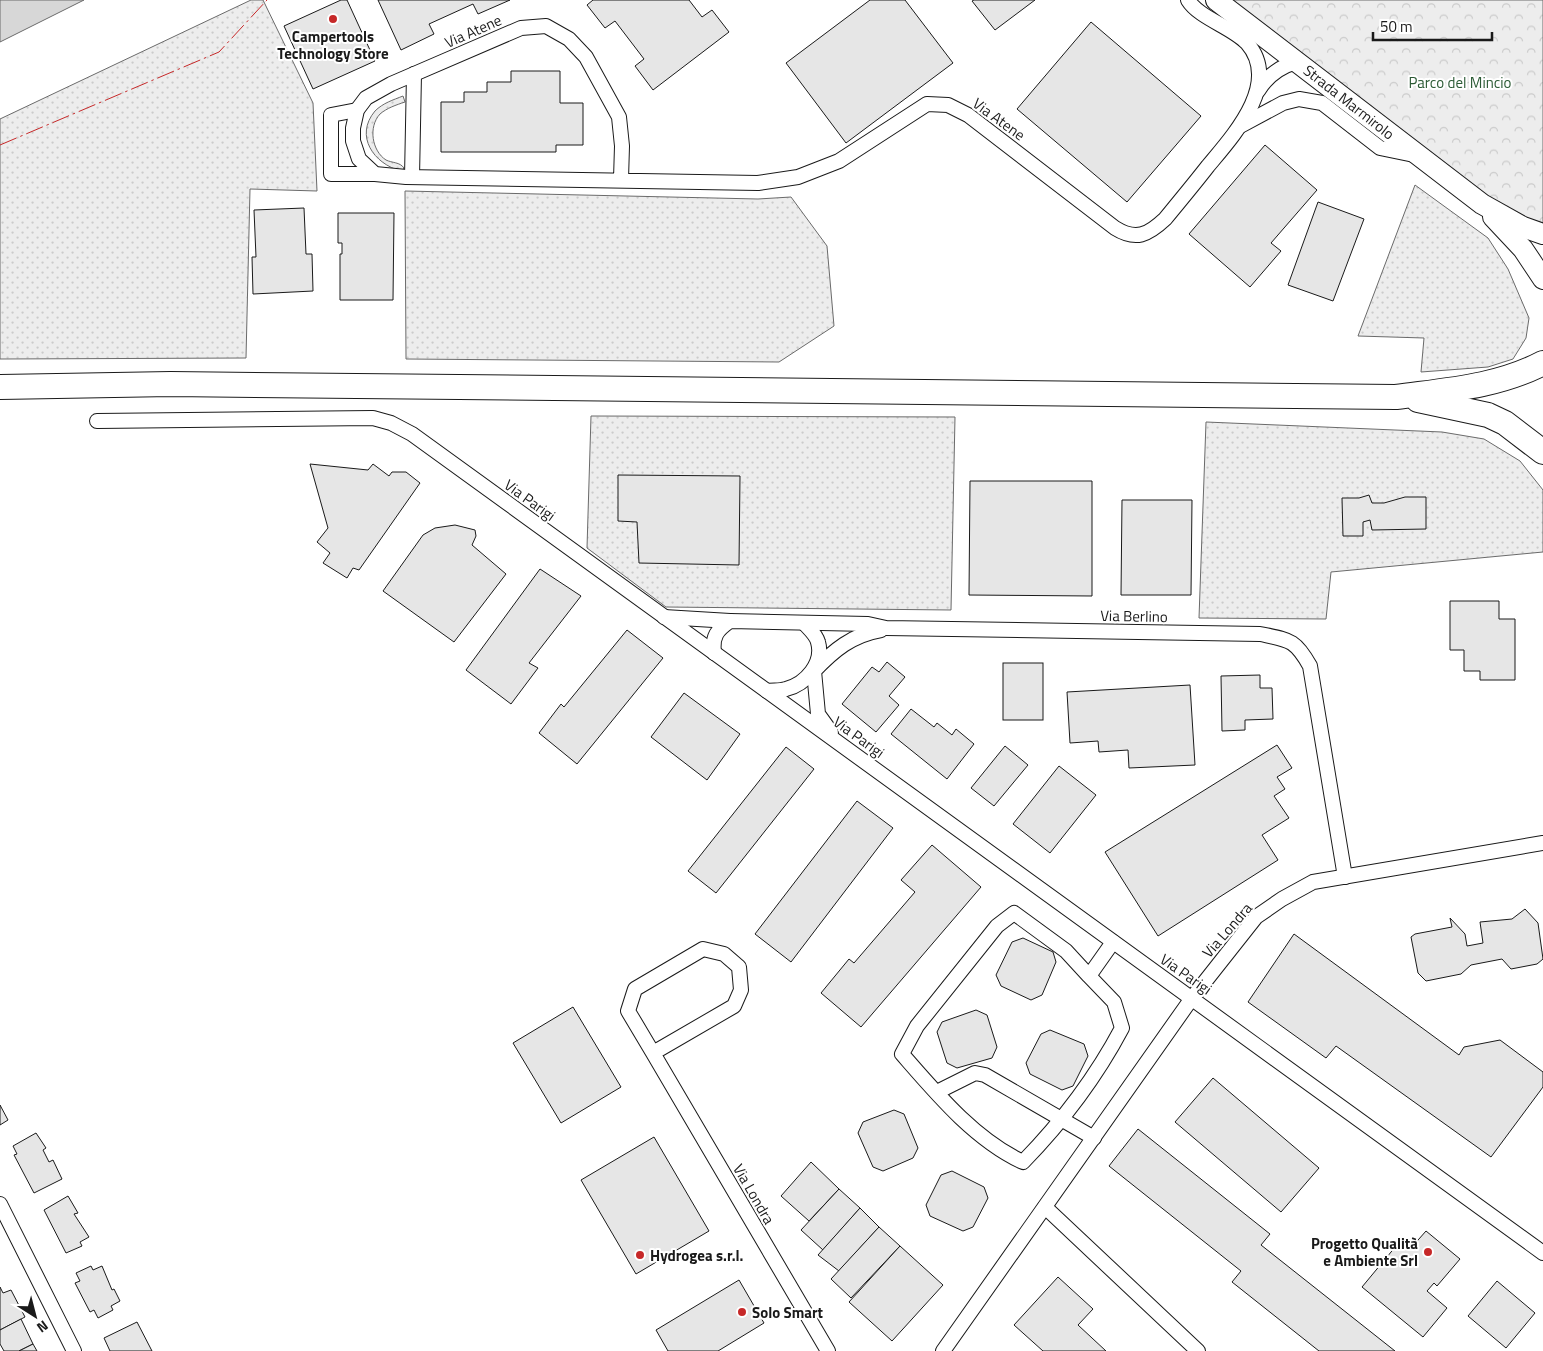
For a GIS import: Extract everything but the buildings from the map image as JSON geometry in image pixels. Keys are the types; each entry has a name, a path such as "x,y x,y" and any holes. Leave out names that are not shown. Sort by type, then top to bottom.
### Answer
{"highway":[{"path":"0,387 181,384 1396,397 1484,385 1512,377 1543,363"},
{"path":"1396,397 1488,415 1505,423 1543,452"}],"main road":[{"name":"Strada Marmirolo","path":"1216,0 1482,204 1523,227 1543,234"},
{"name":"Strada Marmirolo","path":"1482,204 1522,249 1543,279"}],"street":[{"name":"Via Atene","path":"621,179 622,146 619,116 586,57 569,39 546,26 521,28 414,74 366,98 357,110 331,116 331,174 758,183 798,177 839,161 927,104 948,105 968,115 1115,228 1125,234 1140,236 1154,230 1165,220 1242,125 1257,92 1259,76 1256,62 1247,43 1188,0"},
{"path":"1257,92 1270,75 1285,65 1296,62"},
{"path":"412,177 414,74"},
{"name":"Via Atene","path":"1242,125 1283,103 1300,99 1322,103 1380,148 1418,156"},
{"path":"357,110 353,141 359,159 375,174"},
{"name":"Via Parigi","path":"97,421 373,418 391,423 412,434 1543,1253"},
{"name":"Via Berlino","path":"663,617 730,621 868,624 886,628 1260,634 1282,639 1299,647 1310,666 1345,876"},
{"path":"714,653 714,636 719,629 730,621"},
{"path":"804,623 818,642 819,656 814,671 813,684 818,714 838,742"},
{"path":"767,691 786,689 798,684 847,641 865,633 886,628"},
{"name":"Via Londra","path":"943,1351 1192,998 1256,917 1282,899 1313,882 1543,843"},
{"path":"1014,913 1066,951 1114,1002 1122,1028 1106,1059 1062,1118 1023,1162 1003,1153 937,1092 902,1054 917,1026 997,926 1014,913"},
{"path":"1089,976 1113,942"},
{"name":"Via Londra","path":"653,1053 734,1006 741,990 739,967 724,954 703,949 635,989 628,1011 828,1351"},
{"path":"937,1092 975,1073 985,1075 1094,1138"},
{"path":"0,1204 74,1351"},
{"path":"1045,1207 1198,1351"}],"green space":[{"path":"251,0 263,0 313,103 317,191 250,189 246,358 0,359 0,119"},
{"name":"Parco del Mincio","path":"1220,0 1543,0 1543,234 1523,227"},
{"path":"403,96 405,102 389,108 380,114 376,119 373,132 377,151 386,160 402,166 404,168 401,171 391,167 375,156 370,148 366,130 369,120 378,108"},
{"path":"1415,185 1488,238 1508,269 1529,318 1526,338 1513,359 1488,367 1421,372 1424,338 1358,336"},
{"path":"405,191 758,199 791,197 827,246 834,326 779,362 406,359"},
{"path":"591,416 955,417 951,610 666,607 587,548"},
{"path":"1206,422 1442,432 1484,439 1520,461 1543,490 1543,552 1331,572 1326,619 1199,618"}],"shaded area":[{"path":"0,0 84,0 0,42"}],"power":[{"path":"0,145 219,52 267,0"}],"place":[{"name":"Campertools Technology Store","path":"333,19"},
{"name":"Progetto Qualità e Ambiente Srl","path":"1428,1252"},
{"name":"Hydrogea s.r.l.","path":"640,1255"},
{"name":"Solo Smart","path":"742,1312"}]}
